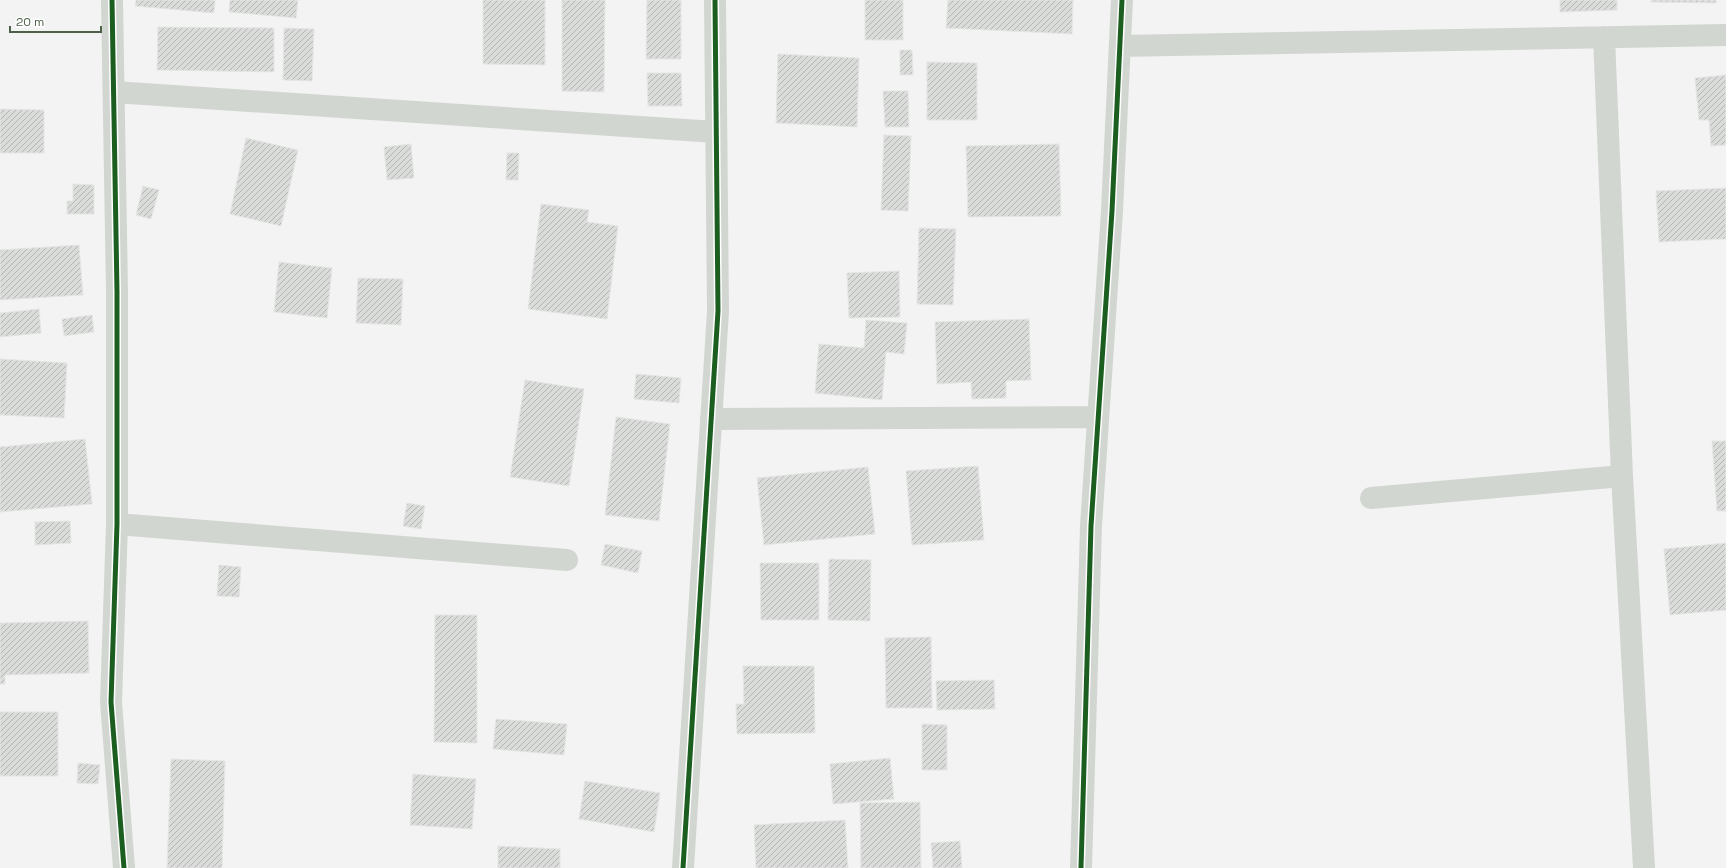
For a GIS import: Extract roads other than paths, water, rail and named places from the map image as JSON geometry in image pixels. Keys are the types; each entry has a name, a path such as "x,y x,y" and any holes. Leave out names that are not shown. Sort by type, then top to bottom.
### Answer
{"street":[{"path":"112,0 117,524 111,702 124,868"},
{"path":"683,868 718,311 716,0"},
{"path":"1081,868 1091,526 1122,0"},
{"path":"1120,46 1726,35"},
{"path":"1604,37 1622,476 1644,868"},
{"path":"114,92 716,132"},
{"path":"711,420 1098,417"},
{"path":"1371,498 1622,476"},
{"path":"117,524 568,560"}]}
